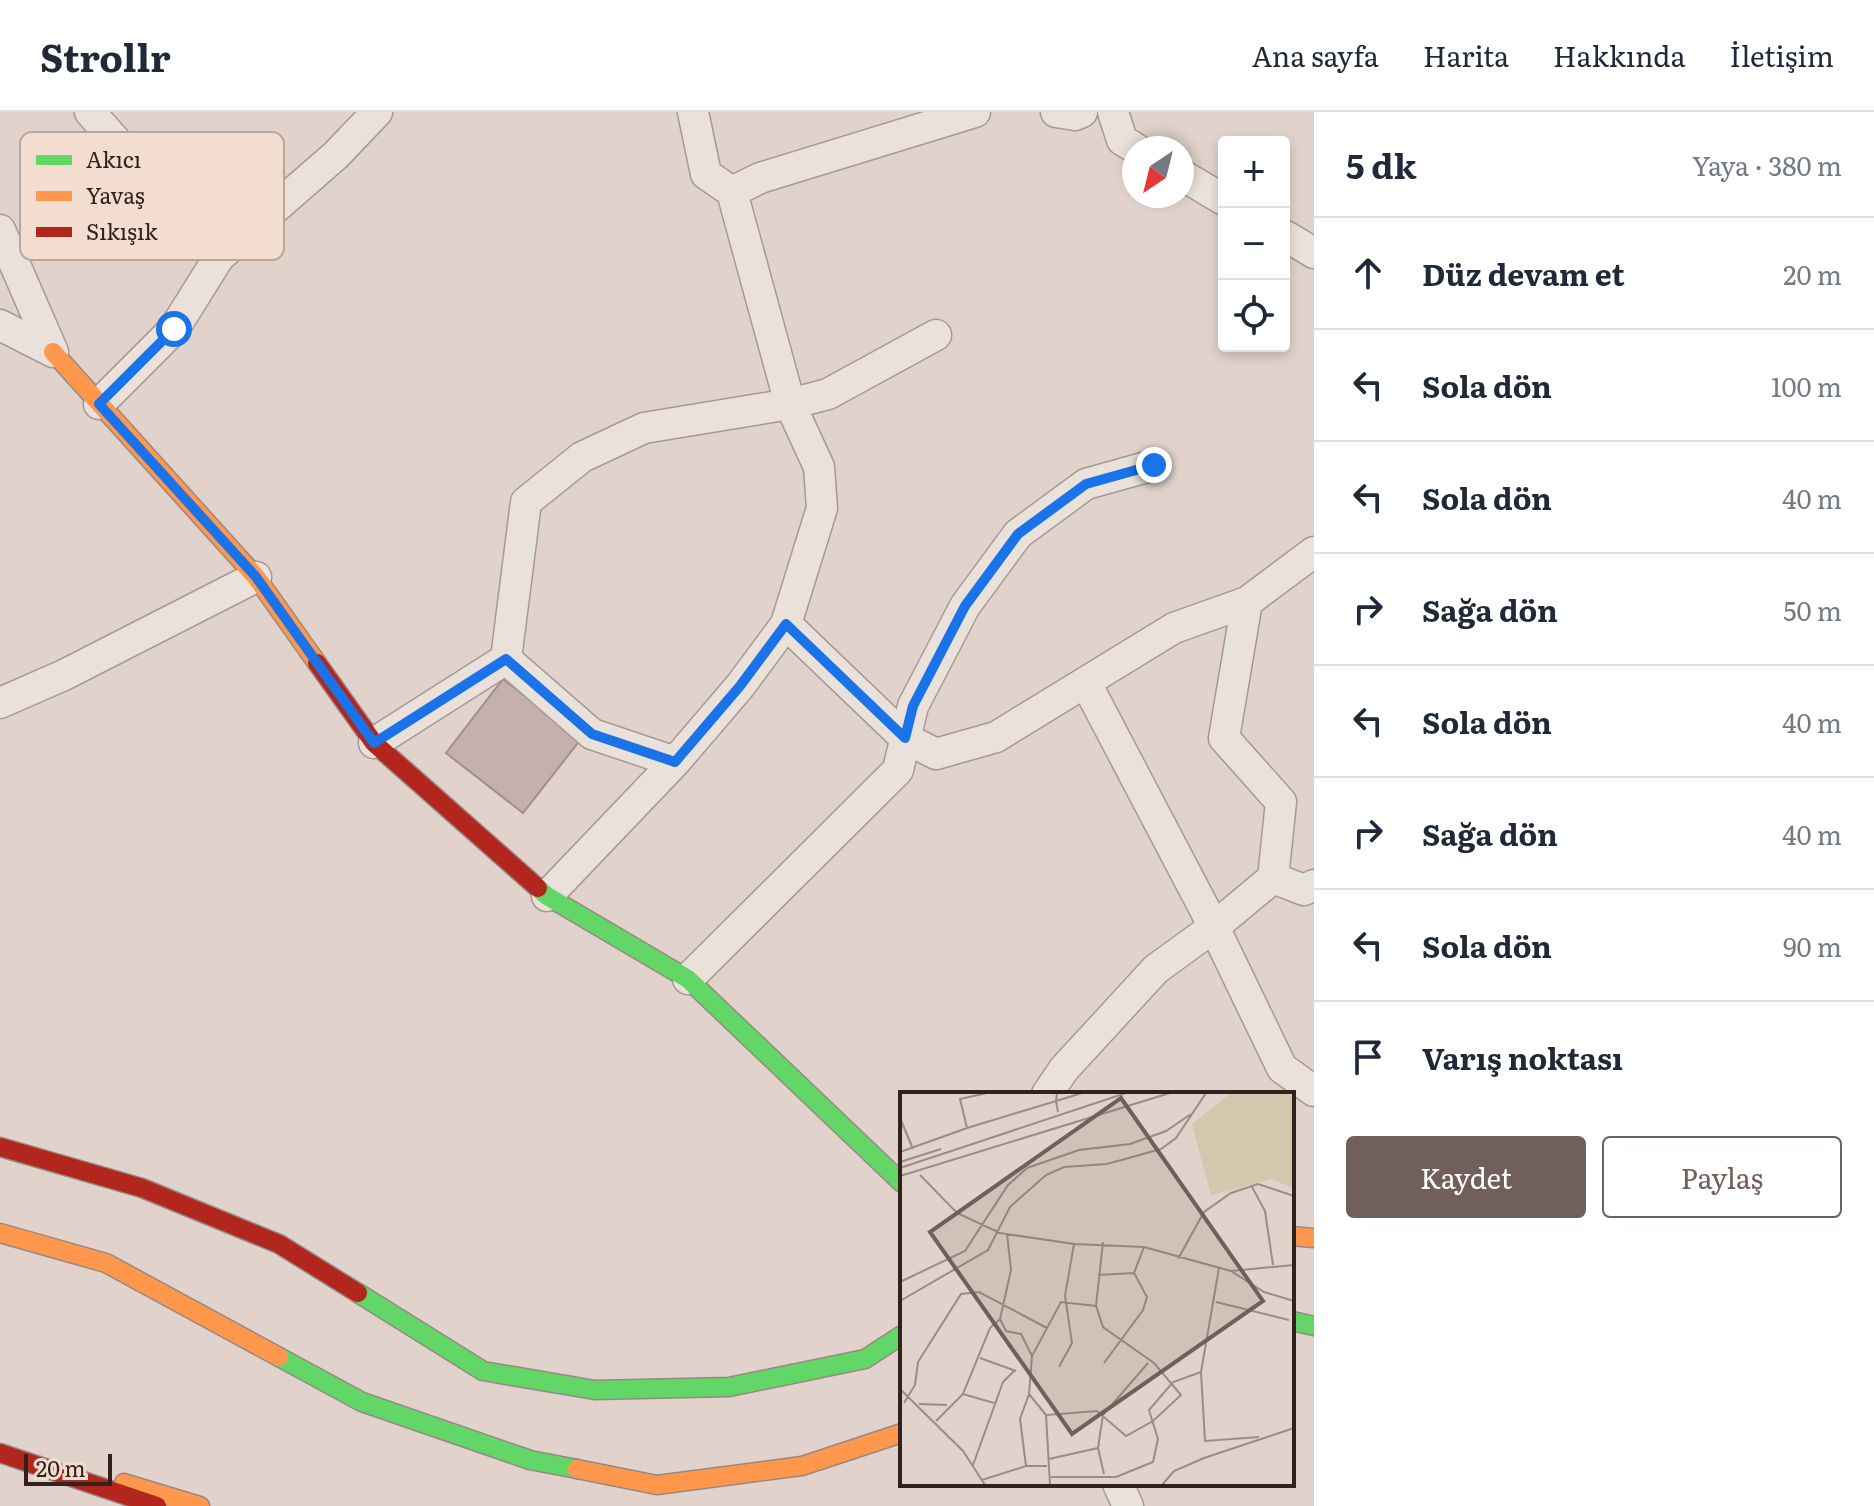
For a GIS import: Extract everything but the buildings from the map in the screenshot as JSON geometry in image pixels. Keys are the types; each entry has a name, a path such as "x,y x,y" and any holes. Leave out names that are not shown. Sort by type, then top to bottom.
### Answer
{"main road":[{"path":"53,352 256,577 374,743 547,896 688,979 900,1181"},
{"path":"0,1147 142,1188 279,1244 483,1371 595,1390 729,1387 865,1359 900,1336"},
{"path":"0,1233 106,1263 362,1402 530,1460 657,1485 802,1466 900,1434"},
{"path":"1294,1236 1314,1238"},
{"path":"1294,1321 1314,1326"},
{"path":"0,1446 200,1506"},
{"path":"0,1453 157,1506"}],"street":[{"path":"90,112 108,132"},
{"path":"284,200 336,155 377,112"},
{"path":"547,896 675,762 740,686 786,624 822,508 819,467 790,404 732,192 706,174 693,112"},
{"path":"732,192 760,178 975,112"},
{"path":"1056,112 1075,115 1082,112"},
{"path":"1113,112 1122,140"},
{"path":"1194,182 1218,196"},
{"path":"0,230 53,352"},
{"path":"1290,239 1314,253"},
{"path":"99,404 174,329 217,260"},
{"path":"0,325 53,352"},
{"path":"506,659 526,502 582,457 644,428 790,404 828,394 936,335"},
{"path":"688,979 898,770 913,706 965,606 1018,534 1086,484 1154,465"},
{"path":"786,624 905,738 936,754 996,737 1174,628 1247,602 1314,552"},
{"path":"0,703 64,675 256,577"},
{"path":"1048,1092 1064,1069 1156,969 1214,927 1273,878 1281,802 1224,738 1247,602"},
{"path":"374,743 506,659"},
{"path":"506,659 592,734 675,762"},
{"path":"1086,683 1214,927 1282,1068 1314,1091"},
{"path":"1273,878 1304,890 1314,885"},
{"path":"1119,1486 1128,1506"}],"traffic: fast":[{"path":"538,888 688,979 900,1181"},
{"path":"358,1293 483,1371 595,1390 729,1387 865,1359 900,1336"},
{"path":"1294,1321 1314,1326"},
{"path":"279,1357 362,1402 530,1460 577,1469"}],"traffic: slow":[{"path":"53,352 256,577 317,663"},
{"path":"0,1233 106,1263 279,1357"},
{"path":"1294,1236 1314,1238"},
{"path":"577,1469 657,1485 802,1466 900,1434"},
{"path":"124,1483 200,1506"}],"traffic: jam":[{"path":"317,663 374,743 538,888"},
{"path":"0,1147 142,1188 279,1244 358,1293"},
{"path":"0,1453 157,1506"}],"route":[{"path":"174,329 99,404 256,577 374,743 506,659 592,734 675,762 740,686 786,624 905,738 913,706 965,606 1018,534 1086,484 1154,465"}]}
